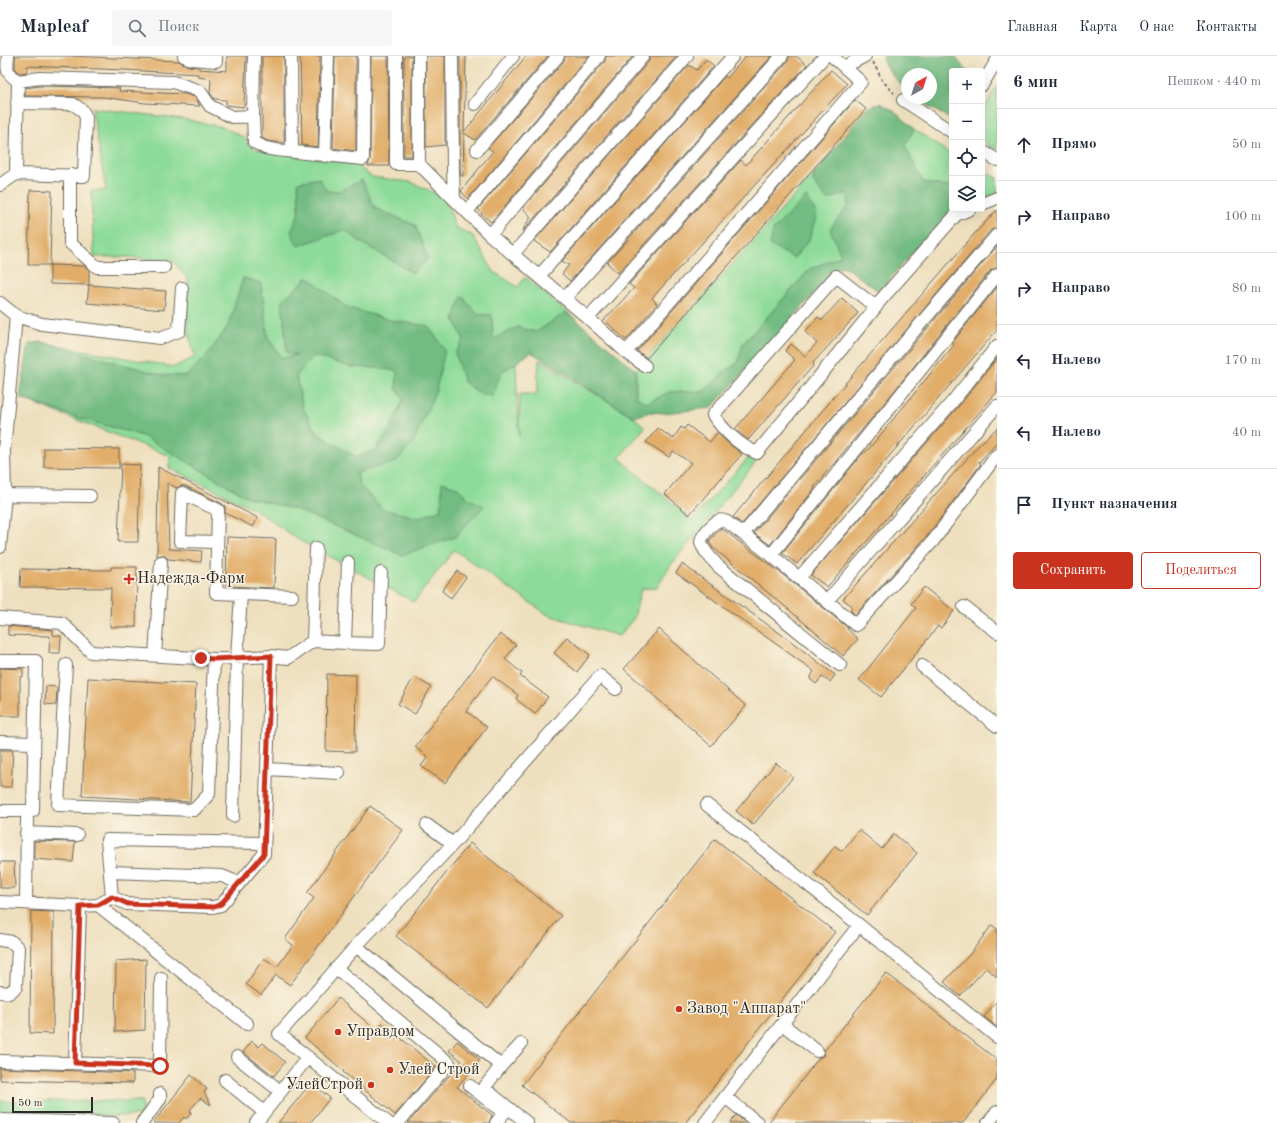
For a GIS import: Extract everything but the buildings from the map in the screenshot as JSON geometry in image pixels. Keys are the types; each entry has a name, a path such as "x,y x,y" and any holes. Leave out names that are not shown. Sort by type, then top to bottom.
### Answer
{"street":[{"path":"184,56 191,59 216,61 216,56"},
{"path":"254,56 254,142 265,148 325,156 363,159 364,56"},
{"path":"291,56 292,151"},
{"path":"325,156 328,56"},
{"path":"396,56 396,164 419,164"},
{"path":"419,56 419,164 490,235 626,352 645,366"},
{"path":"452,56 452,170 454,199"},
{"path":"474,104 514,56"},
{"path":"477,150 558,56"},
{"path":"467,211 599,56"},
{"path":"490,235 643,56"},
{"path":"513,254 686,56"},
{"path":"539,276 733,56"},
{"path":"565,298 782,56"},
{"path":"588,318 825,56"},
{"path":"626,352 861,82 832,56"},
{"path":"844,67 868,58"},
{"path":"5,60 7,71 18,80 40,78 173,82 200,91 210,106 232,117 253,116"},
{"path":"985,80 997,60"},
{"path":"16,174 18,80"},
{"path":"0,185 16,174 84,176 85,113 78,106 73,104 17,103"},
{"path":"909,104 949,129"},
{"path":"985,153 997,160"},
{"path":"70,175 70,244 97,267 164,267"},
{"path":"985,203 997,198"},
{"path":"876,307 836,276 713,415 720,425 747,449 757,453 876,307 956,215 963,212"},
{"path":"743,534 910,335 997,235"},
{"path":"770,555 997,275"},
{"path":"0,303 16,316 42,324 160,338 178,331 182,288"},
{"path":"0,547 5,495 4,451 16,316"},
{"path":"799,578 953,401 997,346"},
{"path":"827,601 997,406"},
{"path":"840,665 718,566 703,548 701,543 703,535 718,521 722,520 727,522 856,625 933,541 997,454"},
{"path":"217,542 180,541 182,493 218,510 216,594 292,596"},
{"path":"5,495 90,496"},
{"path":"313,641 316,548"},
{"path":"154,656 161,562"},
{"path":"345,643 348,562"},
{"path":"0,618 62,623 91,652 214,659 271,656 288,658 313,641 379,644 381,573"},
{"path":"233,816 237,658 241,594"},
{"path":"964,607 997,632"},
{"path":"112,897 128,904 214,907 221,904 264,854 271,656"},
{"path":"66,665 58,805 194,810 210,794 214,659"},
{"path":"0,661 36,661 33,811 0,810"},
{"path":"922,666 997,726"},
{"path":"388,1123 280,1034 356,946 453,844 600,676 616,689"},
{"path":"0,742 34,743"},
{"path":"267,770 340,773"},
{"path":"707,805 859,925 997,1037"},
{"path":"26,903 27,818"},
{"path":"427,825 453,844"},
{"path":"26,833 77,835"},
{"path":"112,897 107,840 264,843"},
{"path":"110,872 222,876 239,883"},
{"path":"0,902 80,906 98,905 112,897"},
{"path":"98,905 247,1024"},
{"path":"75,1063 80,906"},
{"path":"705,1123 859,925"},
{"path":"0,940 12,942 18,948 16,987 9,993 0,992"},
{"path":"356,946 502,1066"},
{"path":"336,968 449,1063 398,1123"},
{"path":"0,1061 160,1066 161,978"},
{"path":"782,1024 817,1051"},
{"path":"521,1044 484,1088 527,1123"},
{"path":"237,1057 280,1092"},
{"path":"256,1123 308,1057"},
{"path":"224,1080 264,1112"},
{"path":"470,1086 504,1113 496,1123"},
{"path":"142,1123 160,1099 160,1094"},
{"path":"725,1097 758,1123"},
{"path":"988,1123 997,1112"},
{"path":"0,1120 113,1123"}],"path":[{"path":"868,58 882,80 901,98"}],"green space":[{"path":"883,56 954,56 964,68 949,68 949,118 924,104 937,104 937,68 901,68 901,85 884,64"},
{"path":"997,86 997,150 985,142 985,107"},
{"path":"880,103 896,112 914,129 905,146 923,182 946,187 949,186 950,212 897,270 880,292 844,266 835,269 777,336 711,408 664,413 650,412 634,417 531,352 501,372 493,396 482,395 464,382 455,353 464,340 454,319 462,296 477,314 492,315 493,339 518,327 536,332 567,312 636,370 636,397 647,403 669,392 704,391 723,373 738,363 743,344 810,269 841,256 830,229 848,206 849,193 827,200 813,182 815,173 866,109"},
{"path":"92,108 183,119 223,127 243,137 255,149 355,164 372,177 411,182 446,198 455,227 473,236 494,272 518,287 525,277 567,312 531,352 516,363 519,437 520,394 537,394 539,360 634,417 645,427 619,458 692,520 750,456 756,462 671,565 657,587 641,589 634,618 619,636 548,615 454,550 414,602 299,540 253,508 169,468 170,456 20,398 29,344 41,342 174,367 195,357 187,327 188,280 174,262 130,257 94,257 91,191 106,190"},
{"path":"914,129 949,153 949,186 946,187 923,182 904,146"},
{"path":"985,172 997,178 997,195 985,198"},
{"path":"815,173 813,182 849,192 848,206 831,229 841,256 810,269 743,344 738,363 704,391 647,403 636,397 636,370"},
{"path":"319,178 327,191 339,191 362,180 375,208 415,225 428,259 413,273 362,243 345,230 298,246 291,232 299,212 298,182"},
{"path":"806,197 817,214 809,240 794,258 770,245 773,230"},
{"path":"308,277 346,307 390,320 428,326 445,350 436,390 413,443 396,462 357,473 359,485 383,509 419,518 441,509 442,482 457,487 469,499 484,506 455,537 402,555 297,510 247,497 143,436 79,418 20,398 29,344 41,342 162,375 186,376 206,357 228,326 243,278 261,283 268,338 282,358 297,355 287,353 282,301","holes":["314,356 350,367 376,368 397,371 396,387 403,400 390,429 376,450 356,457 317,433 303,408 296,376"]},
{"path":"0,1101 142,1101 142,1116 0,1115"}],"place":[{"name":"Надежда-Фарм","path":"129,579"},
{"name":"Завод \"Аппарат\"","path":"679,1009"},
{"name":"Управдом","path":"338,1032"},
{"name":"Улей Строй","path":"390,1070"},
{"name":"УлейСтрой","path":"371,1085"}],"route":[{"path":"160,1066 75,1063 80,906 98,905 112,897 128,904 214,907 221,904 264,854 271,656 214,659 201,658"}]}
